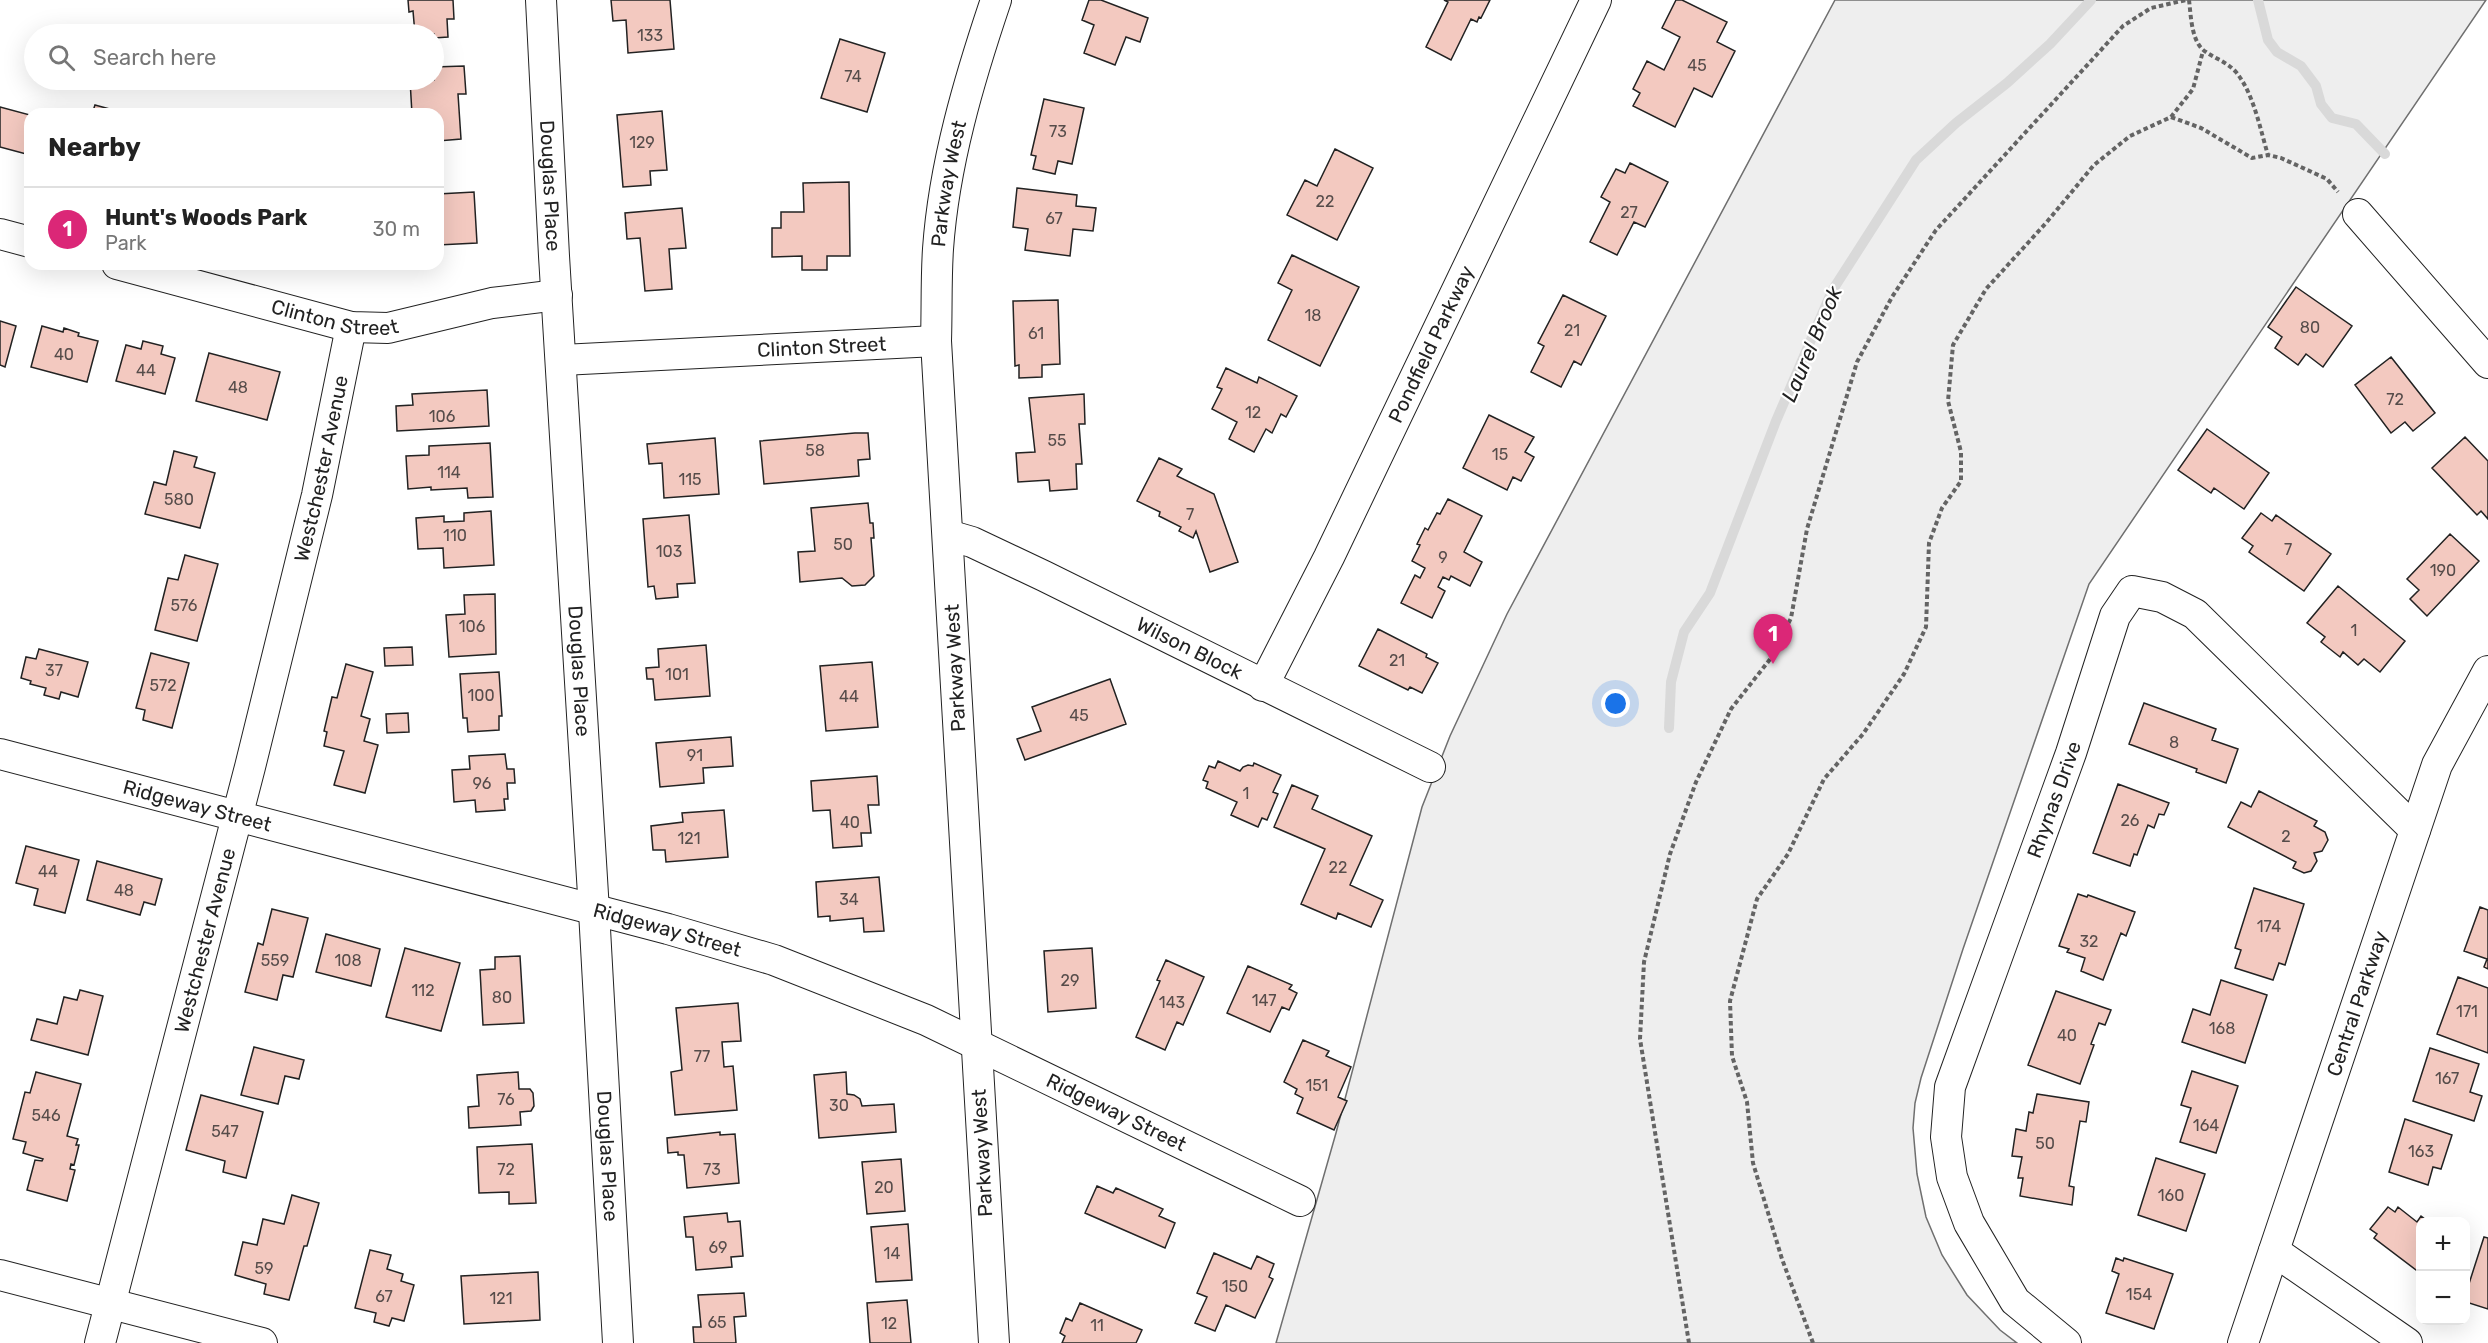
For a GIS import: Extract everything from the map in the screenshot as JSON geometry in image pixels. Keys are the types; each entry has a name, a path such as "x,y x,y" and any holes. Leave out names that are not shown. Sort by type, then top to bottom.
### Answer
{"street":[{"name":"Douglas Place","path":"542,0 544,78 618,1343"},
{"name":"Parkway West","path":"994,1343 936,341 939,248 950,166 974,64 996,0"},
{"name":"Pondfield Parkway","path":"1263,686 1329,557 1596,0"},
{"path":"2358,214 2488,363"},
{"path":"0,234 24,240"},
{"name":"Clinton Street","path":"139,270 351,327 388,328 492,303 557,295"},
{"name":"Westchester Avenue","path":"100,1343 318,495 351,327"},
{"name":"Clinton Street","path":"562,360 619,359 936,341"},
{"name":"Wilson Block","path":"948,535 972,542 1033,571 1430,767"},
{"name":"Rhynas Drive","path":"2066,1343 2015,1301 1968,1223 1952,1177 1946,1137 1950,1087 2071,753 2115,616 2132,591 2162,597 2195,614 2415,830"},
{"name":"Central Parkway","path":"2243,1343 2437,765 2488,671"},
{"name":"Ridgeway Street","path":"0,754 774,960 926,1020 1300,1201"},
{"path":"2274,1251 2407,1343"},
{"path":"0,1275 262,1343"}],"path":[{"path":"1689,1343 1640,1039 1644,962 1670,854 1696,783 1731,709 1771,658 1791,618 1808,529 1857,362 1892,297 1936,230 2123,26 2151,8 2187,0 2194,35 2203,51 2220,58 2236,73 2248,94 2268,155"},
{"path":"1813,1343 1782,1259 1753,1163 1747,1102 1732,1056 1730,1001 1757,899 1788,854 1824,779 1863,734 1904,674 1926,627 1929,543 1942,508 1961,481 1962,452 1948,401 1953,345 1986,288 2046,223 2094,165 2130,136 2171,117 2193,89 2203,51"},
{"path":"2171,117 2201,128 2252,158 2268,155 2282,158 2327,179 2358,214"}],"shaded area":[{"path":"1835,0 2486,0 2089,584 1963,949 1915,1103 1913,1128 1917,1174 1926,1217 1942,1255 1967,1295 2000,1330 2017,1343 1276,1343 1336,1133 1422,807 1450,736 1507,614"}],"building":[{"path":"408,0 453,0 454,19 447,19 448,37 444,37 444,24 414,24 413,11 409,12"},
{"path":"611,0 670,0 674,49 628,53 626,20 613,21"},
{"path":"1089,0 1101,0 1148,18 1140,42 1126,37 1115,65 1084,53 1094,25 1082,20"},
{"path":"1444,0 1490,0 1477,22 1471,19 1451,60 1426,47 1448,2"},
{"path":"1676,0 1682,0 1727,22 1717,42 1735,51 1712,97 1694,88 1675,127 1633,106 1640,93 1633,89 1647,61 1664,70 1680,37 1662,28"},
{"path":"840,39 885,53 867,112 821,98"},
{"path":"464,66 466,94 458,94 461,139 444,140 444,108 412,108 411,90 444,90 444,67"},
{"path":"1044,99 1084,108 1072,164 1058,161 1055,174 1033,169 1036,156 1031,155"},
{"path":"0,107 24,113 24,153 0,147"},
{"path":"662,111 667,170 650,171 651,185 623,187 617,115"},
{"path":"1335,149 1373,168 1337,240 1287,215 1305,180 1317,186"},
{"path":"1630,163 1668,182 1645,227 1634,222 1617,255 1590,242 1610,202 1601,197 1616,169 1625,173"},
{"path":"849,182 850,256 827,256 827,270 802,270 802,256 772,257 772,228 781,228 781,212 804,212 803,183"},
{"path":"1017,188 1077,195 1076,206 1096,208 1093,231 1073,229 1070,256 1025,250 1028,229 1013,227"},
{"path":"474,192 477,243 444,245 444,194"},
{"path":"682,208 686,248 669,249 672,289 645,291 640,238 627,239 625,213"},
{"path":"1292,255 1359,287 1320,366 1268,340 1292,290 1278,283"},
{"path":"2296,287 2352,326 2323,367 2306,354 2298,365 2275,348 2282,337 2268,327"},
{"path":"1563,295 1606,316 1581,365 1574,361 1561,387 1531,372 1544,346 1538,343"},
{"path":"1058,300 1060,364 1042,365 1042,377 1019,378 1019,365 1015,366 1013,301"},
{"path":"0,321 16,326 5,367 0,365"},
{"path":"42,326 63,332 64,328 79,333 78,336 98,341 87,382 31,367"},
{"path":"143,341 163,346 161,354 175,358 165,394 116,381 126,345 141,349"},
{"path":"209,353 280,372 267,420 196,401"},
{"path":"2391,357 2435,413 2413,431 2405,422 2391,433 2355,385"},
{"path":"1226,368 1257,383 1259,377 1297,396 1286,417 1281,414 1272,433 1266,429 1254,452 1229,439 1237,422 1212,409 1222,389 1217,387"},
{"path":"487,390 489,426 397,431 396,406 413,405 412,394"},
{"path":"1084,394 1085,424 1079,424 1082,464 1076,464 1077,489 1050,491 1049,480 1018,482 1016,453 1035,452 1029,398"},
{"path":"1489,415 1534,437 1525,452 1534,457 1521,481 1513,477 1507,490 1463,468"},
{"path":"2207,429 2269,473 2244,509 2214,488 2211,493 2178,470"},
{"path":"868,433 870,459 858,460 859,476 764,484 760,441"},
{"path":"2465,437 2488,461 2488,519 2481,511 2477,515 2432,468"},
{"path":"715,438 719,494 664,498 662,463 649,464 647,444"},
{"path":"490,443 493,497 468,498 467,488 408,489 406,456 429,455 429,446"},
{"path":"174,451 197,457 194,467 215,473 200,528 145,514 154,482 166,485"},
{"path":"1159,458 1182,469 1177,476 1214,494 1238,562 1210,572 1196,531 1193,538 1179,531 1181,527 1159,516 1160,512 1137,501"},
{"path":"1448,499 1482,516 1464,552 1482,562 1470,586 1451,576 1449,580 1443,577 1438,587 1445,591 1432,618 1401,603 1415,575 1420,578 1425,568 1412,561 1420,545 1417,544 1425,528 1428,530"},
{"path":"868,503 870,523 873,523 874,538 871,538 874,576 865,585 852,586 842,578 800,582 798,552 815,551 811,508"},
{"path":"491,511 494,565 444,568 443,548 418,549 416,518 444,516 444,522 464,521 464,513"},
{"path":"2261,513 2272,521 2276,515 2331,554 2304,591 2249,552 2253,546 2242,538"},
{"path":"689,515 695,583 677,584 678,597 656,599 654,586 648,587 643,519"},
{"path":"2450,534 2479,561 2427,616 2410,599 2419,590 2407,579"},
{"path":"185,555 218,564 197,641 155,630 168,578 178,580"},
{"path":"2338,586 2405,641 2380,672 2364,659 2358,665 2343,652 2340,657 2321,642 2325,637 2307,623"},
{"path":"495,594 496,654 449,657 446,615 465,614 464,595"},
{"path":"1378,629 1427,654 1426,657 1438,663 1422,693 1410,687 1408,690 1359,666"},
{"path":"706,645 710,696 655,700 653,679 647,679 646,668 659,667 658,649"},
{"path":"412,647 413,665 385,666 384,648"},
{"path":"39,649 88,662 78,697 61,692 59,699 44,695 46,688 30,684 31,681 21,678 26,657 36,659"},
{"path":"151,653 189,663 172,728 143,720 145,710 136,708"},
{"path":"872,662 878,727 826,731 820,666"},
{"path":"346,664 373,672 361,716 370,719 364,741 378,745 365,793 334,785 344,751 324,746 327,732 324,731 332,697 337,698"},
{"path":"499,672 502,716 499,716 499,730 468,732 467,718 463,718 460,674"},
{"path":"1110,679 1126,724 1025,760 1017,739 1041,731 1032,707"},
{"path":"2144,703 2216,729 2212,740 2238,749 2226,783 2196,772 2197,769 2129,744"},
{"path":"408,713 409,732 387,733 386,714"},
{"path":"731,737 733,766 703,768 704,783 660,787 656,743"},
{"path":"505,754 507,769 514,769 515,783 507,783 508,799 504,799 505,810 476,812 475,800 454,802 452,770 470,769 469,756"},
{"path":"1218,761 1240,771 1248,765 1253,766 1254,763 1281,775 1273,792 1278,794 1267,820 1262,818 1258,827 1231,815 1237,802 1206,788 1208,782 1203,780 1209,766 1215,768"},
{"path":"877,776 879,805 868,805 871,833 861,833 862,846 833,848 830,810 813,811 811,781"},
{"path":"2118,784 2169,803 2164,815 2159,814 2154,828 2148,825 2137,855 2134,854 2130,866 2093,853"},
{"path":"1292,785 1318,796 1312,809 1372,836 1350,885 1383,900 1371,927 1338,913 1336,919 1301,904 1325,849 1274,827"},
{"path":"2259,791 2317,821 2314,826 2325,832 2328,840 2322,851 2314,853 2317,861 2311,871 2304,873 2293,868 2296,862 2228,827 2241,802 2251,807"},
{"path":"724,810 728,857 666,862 665,850 653,850 651,826 683,822 682,813"},
{"path":"26,846 79,860 65,913 34,905 38,889 16,883"},
{"path":"97,861 162,879 155,905 144,902 140,915 87,900"},
{"path":"879,877 884,931 864,932 863,918 830,921 830,916 818,917 816,882"},
{"path":"2254,888 2304,904 2285,965 2279,963 2273,980 2235,968 2241,950 2235,948"},
{"path":"2078,894 2087,897 2088,895 2135,912 2126,936 2121,933 2103,980 2081,971 2085,958 2067,952 2069,949 2059,946"},
{"path":"2480,907 2488,910 2488,969 2484,967 2487,959 2464,951"},
{"path":"272,909 308,918 293,977 283,975 277,1000 245,992 258,943 263,945"},
{"path":"326,934 380,949 371,986 316,972"},
{"path":"405,948 460,963 441,1031 386,1017"},
{"path":"1092,948 1096,1008 1048,1012 1044,951"},
{"path":"520,956 524,1023 483,1025 480,970 495,969 495,957"},
{"path":"1166,960 1204,977 1183,1025 1177,1022 1165,1050 1136,1037 1160,981 1157,980"},
{"path":"1248,966 1292,985 1289,989 1297,993 1289,1010 1282,1007 1270,1032 1227,1013"},
{"path":"2458,977 2488,988 2488,1053 2437,1034"},
{"path":"2221,980 2267,995 2245,1063 2182,1042 2193,1009 2210,1015"},
{"path":"80,990 103,996 88,1055 31,1040 37,1019 57,1024 64,997 77,1000"},
{"path":"2056,991 2111,1010 2105,1025 2099,1023 2080,1084 2028,1065"},
{"path":"738,1003 741,1041 722,1042 724,1067 733,1066 737,1110 675,1115 671,1072 682,1070 676,1008"},
{"path":"1303,1040 1329,1051 1326,1056 1351,1067 1338,1097 1347,1101 1334,1130 1297,1113 1303,1098 1295,1094 1297,1089 1284,1082"},
{"path":"254,1047 304,1060 299,1079 285,1076 278,1104 241,1095"},
{"path":"2430,1048 2479,1064 2470,1092 2482,1096 2474,1121 2413,1101"},
{"path":"2192,1071 2238,1086 2216,1153 2180,1142 2191,1108 2181,1105"},
{"path":"36,1072 81,1084 67,1136 78,1139 76,1145 79,1145 74,1165 71,1164 70,1169 75,1170 67,1201 27,1190 35,1160 42,1161 43,1159 23,1153 26,1142 13,1139 25,1092 30,1093"},
{"path":"518,1072 519,1089 530,1089 533,1093 534,1106 531,1111 520,1112 521,1125 469,1128 468,1107 479,1106 477,1075"},
{"path":"846,1072 847,1094 860,1099 862,1106 894,1104 896,1132 819,1138 814,1075"},
{"path":"2037,1094 2089,1102 2086,1122 2080,1121 2069,1186 2074,1187 2072,1205 2020,1196 2023,1178 2018,1178 2022,1157 2012,1156 2016,1129 2026,1131 2029,1112 2033,1113"},
{"path":"201,1095 263,1112 246,1178 223,1172 225,1161 186,1150"},
{"path":"2405,1119 2452,1135 2441,1169 2433,1167 2428,1185 2389,1172"},
{"path":"720,1132 720,1135 735,1134 739,1183 687,1188 684,1155 678,1155 678,1152 668,1153 667,1138"},
{"path":"532,1144 536,1203 509,1204 509,1192 479,1193 477,1147"},
{"path":"2156,1158 2205,1174 2186,1231 2138,1215"},
{"path":"901,1159 905,1211 867,1214 862,1162"},
{"path":"1097,1186 1113,1193 1116,1188 1163,1209 1159,1216 1175,1223 1165,1248 1085,1213"},
{"path":"292,1195 319,1203 289,1300 264,1294 266,1284 235,1275 243,1242 257,1245 263,1219 284,1224"},
{"path":"2388,1207 2395,1212 2398,1207 2416,1221 2416,1270 2374,1238 2377,1234 2370,1229"},
{"path":"727,1213 728,1222 740,1221 743,1256 731,1257 732,1267 696,1270 693,1237 686,1237 684,1217"},
{"path":"908,1224 912,1280 876,1282 871,1227"},
{"path":"2484,1237 2488,1238 2488,1309 2470,1303 2470,1281"},
{"path":"370,1250 391,1255 387,1269 403,1274 401,1281 414,1285 404,1321 392,1318 389,1326 374,1322 376,1313 355,1308"},
{"path":"1214,1253 1251,1269 1257,1256 1274,1264 1269,1277 1273,1279 1255,1318 1226,1305 1215,1331 1195,1323 1207,1297 1197,1293"},
{"path":"2116,1258 2123,1261 2124,1258 2173,1274 2154,1329 2106,1313 2119,1274 2112,1271"},
{"path":"538,1272 540,1320 464,1324 461,1276"},
{"path":"744,1293 746,1316 734,1317 736,1343 694,1343 693,1327 701,1327 698,1295"},
{"path":"907,1300 911,1343 870,1343 867,1303"},
{"path":"1080,1303 1142,1330 1136,1343 1062,1343 1065,1336 1060,1333 1066,1318 1072,1321"}],"waterway":[{"name":"Laurel Brook","path":"1669,728 1671,682 1684,632 1710,593 1776,421 1832,291 1916,160 2050,44 2091,0"},
{"path":"2258,0 2268,40 2277,52 2301,66 2316,86 2321,104 2332,118 2356,124 2385,154"}],"place":[{"name":"Hunt's Woods Park","path":"1773,664"}]}
